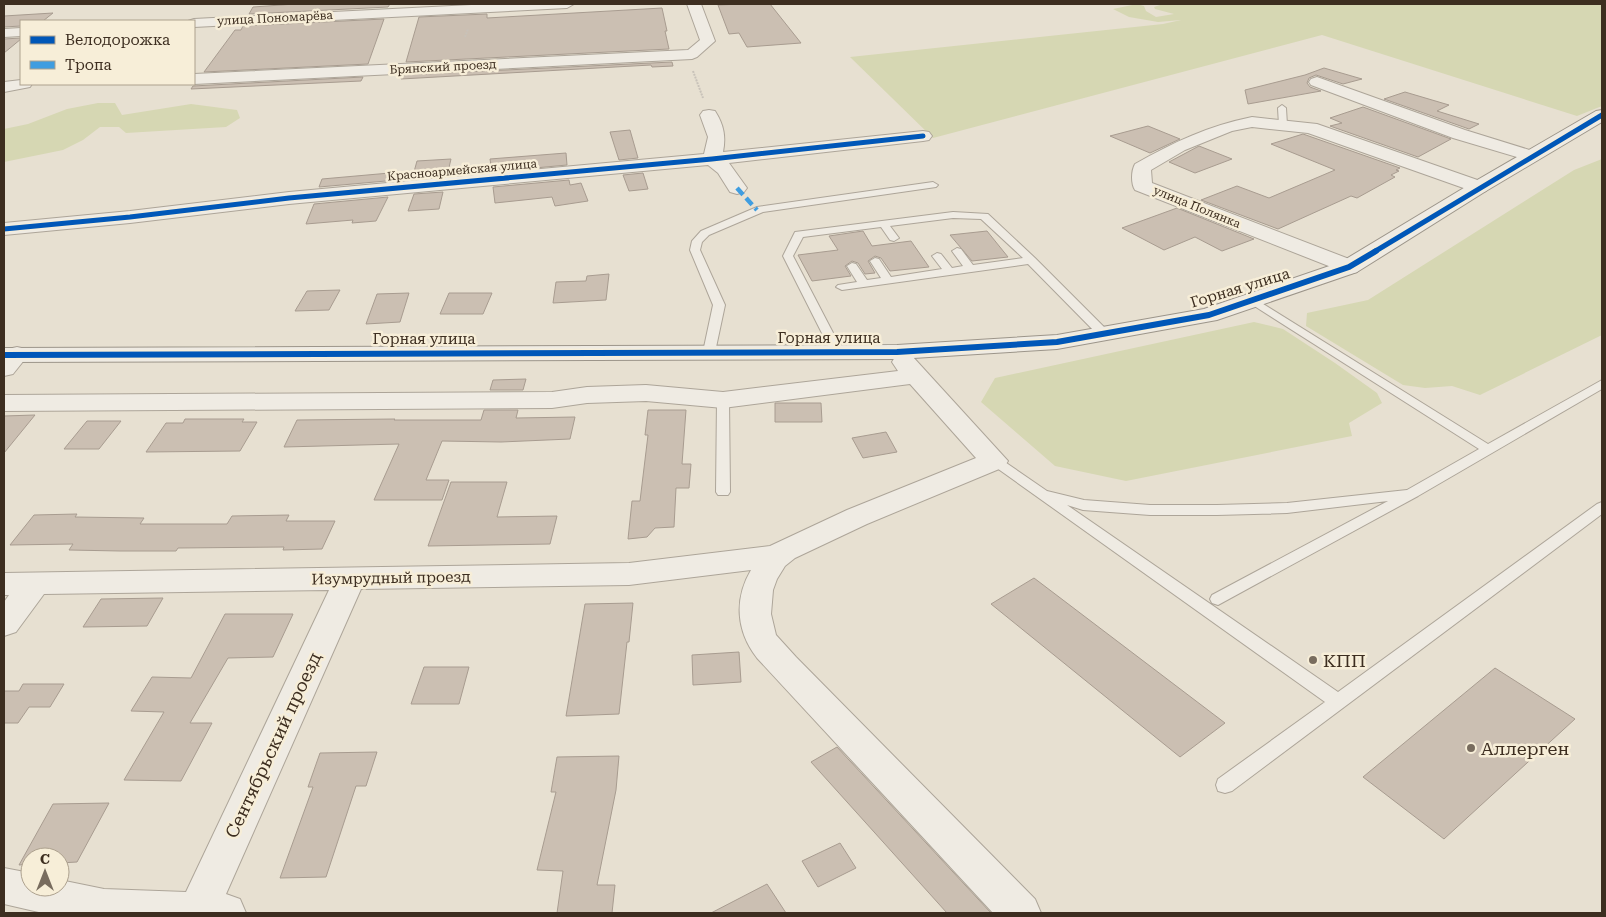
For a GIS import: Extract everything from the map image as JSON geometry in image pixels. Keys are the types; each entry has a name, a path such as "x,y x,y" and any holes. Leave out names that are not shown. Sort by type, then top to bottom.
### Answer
{"street":[{"name":"улица Пономарёва","path":"209,22 567,4"},
{"path":"692,54 708,41 694,4"},
{"path":"196,28 209,22 218,10"},
{"path":"4,33 20,32"},
{"name":"Брянский проезд","path":"195,80 692,54"},
{"path":"1317,82 1459,134 1530,156"},
{"path":"4,87 20,85"},
{"path":"709,114 717,137 712,159 726,169 737,188"},
{"name":"Горная улица","path":"4,403 552,400 587,394 646,393 723,400 906,364 1104,334 1209,315 1349,267 1530,156 1602,115"},
{"name":"улица Полянка","path":"1349,267 1142,186 1142,168 1180,146 1227,128 1283,116 1479,187"},
{"name":"Красноармейская улица","path":"4,229 130,217 289,198 712,159 923,136"},
{"name":"Горная улица","path":"8,359 837,352 906,364"},
{"path":"906,364 994,461 857,517 776,556 761,576 754,609 762,639 789,671 1020,913"},
{"name":"Изумрудный проезд","path":"4,584 349,580 629,574 776,556"},
{"name":"Сентябрьский проезд","path":"211,912 349,580"},
{"path":"4,624 35,584"},
{"path":"4,886 104,908 211,912"}],"lane":[{"path":"709,352 719,305 695,250 697,241 705,233 761,209 933,185"},
{"path":"837,352 788,256 799,234 952,215 984,216 1031,260 1104,334"},
{"path":"884,224 894,238"},
{"path":"957,251 971,269"},
{"path":"936,256 949,272"},
{"path":"842,287 1031,260"},
{"path":"875,261 888,280"},
{"path":"852,266 864,284"},
{"path":"1252,300 1489,450"},
{"path":"1218,599 1413,493 1602,384"},
{"path":"723,400 723,492"},
{"path":"994,461 1338,701"},
{"path":"1037,491 1083,506 1150,510 1287,508 1413,493"},
{"path":"1224,784 1602,507"}],"path":[{"path":"465,37 468,29"},
{"path":"692,54 690,63 709,114"}],"green space":[{"path":"1137,4 1144,6 1146,11 1156,17 1174,14 1155,9 1154,7 1160,5 1158,4 1602,4 1602,106 1577,116 1322,35 933,138 850,57 1163,24 1181,20 1158,22 1129,17 1113,9"},
{"path":"98,103 115,103 122,115 191,104 237,110 240,118 226,127 126,133 119,127 100,127 83,140 63,150 4,162 4,129 28,124 67,109"},
{"path":"1602,159 1602,335 1480,395 1452,386 1425,388 1403,385 1306,326 1307,313 1368,300 1574,170"},
{"path":"1254,322 1283,329 1377,393 1382,403 1349,423 1352,436 1126,481 1055,466 981,402 995,378"}],"building":[{"path":"295,4 390,4 388,7 249,14 253,7"},
{"path":"770,4 801,43 747,47 739,33 729,34 718,5"},
{"path":"662,8 669,49 406,62 419,17 487,14 487,18"},
{"path":"53,13 44,20 20,20 20,26 4,27 4,16"},
{"path":"384,19 368,64 204,72 235,30 241,30 243,26"},
{"path":"20,38 4,53 4,39"},
{"path":"672,62 673,66 652,67 651,65 401,79 402,75"},
{"path":"1324,68 1362,79 1343,84 1316,75 1309,78 1307,83 1310,87 1321,91 1248,104 1245,90 1305,75"},
{"path":"363,77 361,81 191,89 193,86"},
{"path":"1405,92 1449,105 1437,111 1479,124 1469,129 1384,99"},
{"path":"1363,107 1451,139 1418,157 1330,126 1342,123 1330,118"},
{"path":"1148,126 1180,139 1150,153 1110,136"},
{"path":"630,130 638,158 619,160 610,132"},
{"path":"1303,134 1400,168 1396,170 1399,171 1391,175 1395,177 1357,198 1351,196 1278,229 1201,200 1237,186 1269,198 1335,170 1271,144"},
{"path":"1199,146 1232,159 1195,173 1169,162"},
{"path":"566,153 567,165 492,172 490,159"},
{"path":"451,159 447,176 412,179 417,161"},
{"path":"401,172 397,180 319,187 322,179"},
{"path":"643,173 648,189 629,191 623,175"},
{"path":"569,180 570,185 581,183 588,201 555,206 552,197 495,203 493,187"},
{"path":"443,192 439,209 408,211 414,194"},
{"path":"388,197 376,221 352,223 353,220 306,224 314,204"},
{"path":"1177,208 1254,239 1222,251 1195,237 1164,250 1122,228"},
{"path":"863,231 872,246 911,241 929,267 890,271 881,258 875,256 868,261 875,273 865,274 858,263 852,261 845,266 851,276 812,281 798,255 838,250 829,236"},
{"path":"987,231 1008,257 972,261 950,235"},
{"path":"609,274 606,300 553,303 556,282 586,281 587,276"},
{"path":"340,290 329,310 295,311 307,291"},
{"path":"409,293 400,322 366,324 377,294"},
{"path":"449,293 492,293 483,314 440,314"},
{"path":"526,379 523,390 490,390 493,380"},
{"path":"775,403 821,403 822,422 775,422"},
{"path":"484,410 518,410 516,418 575,417 570,439 501,442 442,441 426,480 449,480 442,500 374,500 399,444 284,447 297,420 481,420"},
{"path":"648,410 686,410 682,464 691,464 689,488 676,488 674,527 655,528 647,537 628,539 632,501 640,501 648,435 645,435"},
{"path":"35,415 4,453 4,416"},
{"path":"185,419 244,419 242,422 257,422 240,451 146,452 166,423 183,423"},
{"path":"87,421 121,421 99,449 64,449"},
{"path":"886,432 897,452 863,458 852,438"},
{"path":"451,482 507,482 497,517 557,516 550,544 428,546"},
{"path":"77,514 75,517 144,518 140,524 227,524 232,516 289,515 286,521 335,521 322,549 283,550 284,547 178,548 176,551 120,551 69,550 73,544 10,545 34,515"},
{"path":"1034,578 1225,723 1180,757 991,604"},
{"path":"163,598 147,626 83,627 101,599"},
{"path":"633,603 619,714 566,716 585,604"},
{"path":"225,614 293,614 273,657 228,658 190,723 212,723 181,781 124,780 164,712 131,711 152,677 191,678"},
{"path":"739,652 741,682 693,685 692,655"},
{"path":"424,667 469,667 459,704 411,704"},
{"name":"Аллерген","path":"1495,668 1575,719 1444,839 1363,777"},
{"path":"23,684 64,684 50,707 29,707 18,723 4,723 4,691 19,691"},
{"path":"837,747 991,913 947,913 811,762"},
{"path":"377,752 366,786 356,786 326,877 280,878 313,787 308,787 320,753"},
{"path":"619,756 616,790 597,885 615,885 612,913 557,913 563,871 537,870 556,792 551,792 557,757"},
{"path":"109,803 77,862 70,862 70,847 29,847 53,804"},
{"path":"840,843 856,868 818,887 802,861"},
{"path":"767,884 786,913 711,913"}],"marked path":[{"path":"737,188 757,210"}],"cycle path":[{"path":"4,355 897,352 1057,342 1209,315 1349,267 1479,187 1602,115"},
{"path":"4,229 130,217 289,198 712,159 923,136"}],"place":[{"name":"КПП","path":"1313,660"},
{"name":"Аллерген","path":"1471,748"}]}
